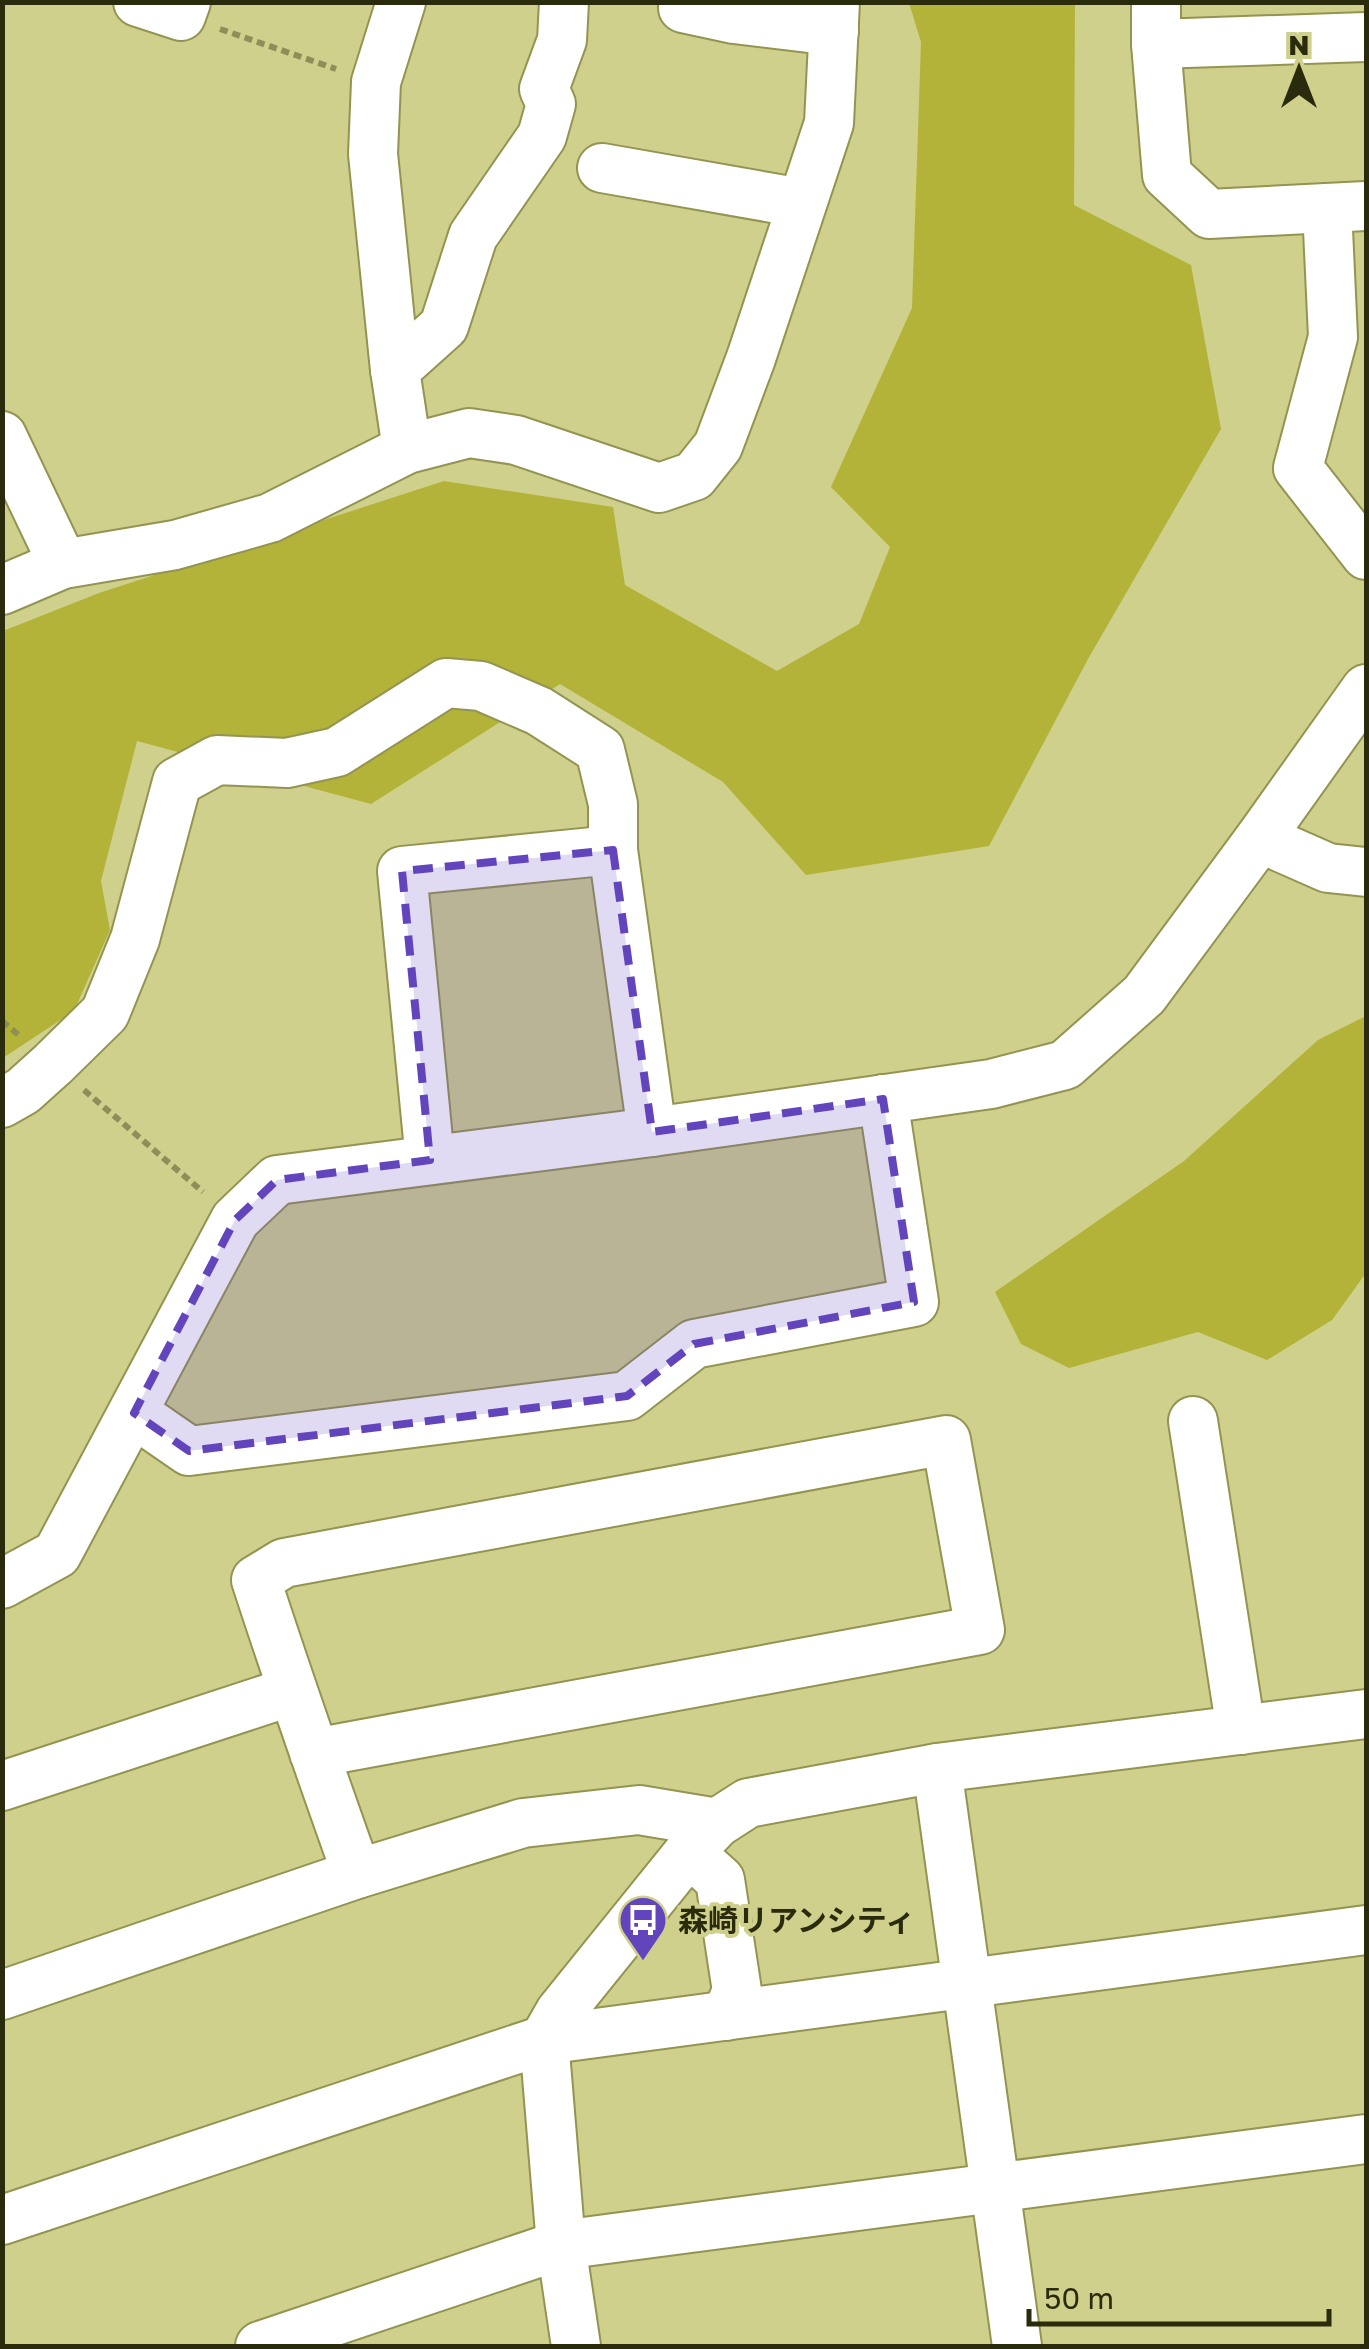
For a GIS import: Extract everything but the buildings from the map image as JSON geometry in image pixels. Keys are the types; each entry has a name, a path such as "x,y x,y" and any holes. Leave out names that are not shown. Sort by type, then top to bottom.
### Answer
{"street":[{"path":"401,2 376,82 373,154 407,449"},
{"path":"395,370 444,326 472,236 542,136 552,104 544,89 562,40 564,2"},
{"path":"2,590 63,564 175,545 270,518 407,449 469,433 516,440 659,488 694,476 718,446 829,123 834,17 734,19 684,8 684,2"},
{"path":"1366,37 1156,23 1167,174 1181,188 1209,214 1347,207 1333,337 1298,468 1366,555"},
{"path":"602,168 801,202"},
{"path":"2,436 63,564"},
{"path":"2,1102 23,1091 105,1013 135,939 177,782 217,760 287,763 337,752 446,683 481,686 539,711 600,750 613,804 613,850 652,1132"},
{"path":"2,1584 57,1554 235,1220 277,1180 991,1084 1065,1066 1144,994 1366,689"},
{"path":"1260,838 1328,868 1366,872"},
{"path":"430,1160 402,871 613,850"},
{"path":"134,1413 189,1452 627,1396 694,1344 914,1302 884,1099"},
{"path":"1194,1421 1241,1730"},
{"path":"314,1753 980,1630 946,1440 284,1563 256,1580 292,1691 314,1753 357,1874"},
{"path":"2,1786 292,1691"},
{"path":"576,2346 561,2245 544,2040 560,2012 703,1838 748,1803 936,1768 1366,1714"},
{"path":"936,1768 1017,2346"},
{"path":"2,1995 357,1874 523,1824 639,1810 703,1838 720,1880 736,1991 726,2016"},
{"path":"2,2220 544,2040 1366,1930"},
{"path":"260,2346 561,2245 1366,2139"}],"path":[{"path":"168,7 376,82"},
{"path":"2,1022 235,1220"}],"highlighted area":[{"path":"613,850 652,1132 883,1099 914,1302 694,1344 627,1396 189,1451 134,1413 235,1220 277,1180 430,1160 402,871"}],"shaded area":[{"path":"909,3 1075,3 1074,205 1191,265 1221,429 1088,659 989,846 806,875 723,782 560,684 371,804 137,741 101,881 110,930 74,1011 3,1058 3,631 99,593 444,481 613,507 625,585 777,671 859,624 890,547 831,487 912,308 921,42"},
{"path":"1366,1016 1366,1273 1332,1320 1267,1360 1198,1332 1069,1368 1021,1344 995,1292 1184,1161 1318,1040"}],"place":[{"name":"森崎リアンシティ","path":"643,1962"}]}
